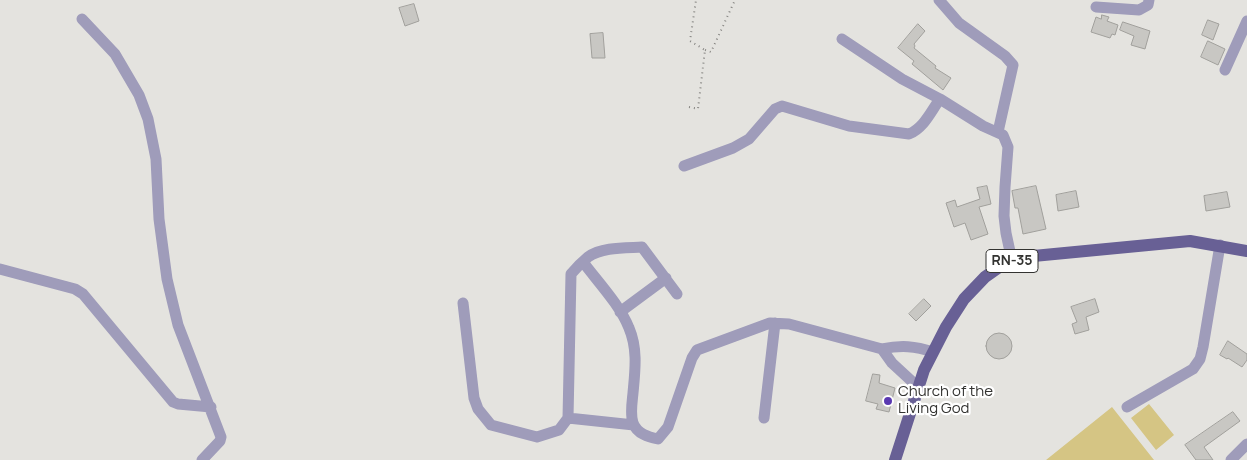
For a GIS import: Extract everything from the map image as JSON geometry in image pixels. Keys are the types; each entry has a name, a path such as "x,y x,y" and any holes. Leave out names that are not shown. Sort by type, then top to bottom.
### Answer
{"main road":[{"name":"RN-35","path":"895,460 924,370 946,327 964,299 985,277 1002,265 1023,257 1190,241 1247,251"}],"street":[{"path":"940,0 959,22 1005,56 1013,65 998,132"},
{"path":"1096,7 1139,10 1148,5 1149,0"},
{"path":"82,18 115,54 139,95 148,119 156,159 159,219 167,279 178,325 221,437 220,441 202,460"},
{"path":"1225,70 1247,21"},
{"path":"842,38 902,79 1003,135 1008,147 1004,216 1012,261"},
{"path":"684,166 734,148 749,139 775,109 782,106 849,126 909,134 921,127 940,99"},
{"path":"1127,407 1193,369 1200,359 1220,245"},
{"path":"463,303 474,398 482,417 491,425 536,438 559,430 568,418 571,274 589,256 610,249 642,247 677,294"},
{"path":"583,262 620,312 629,328 636,358 631,413 634,425 642,434 658,439 668,427 692,358 698,350 770,323 789,324 882,349 896,346 916,346 933,352"},
{"path":"0,269 75,289 83,294 173,402 211,407"},
{"path":"620,312 666,278"},
{"path":"764,418 775,323"},
{"path":"882,349 892,363 918,387"},
{"path":"568,418 634,425"},
{"path":"1231,460 1247,444"}],"path":[{"path":"696,0 690,41 711,52 735,0"},
{"path":"689,107 698,108 704,50"}],"shaded area":[{"path":"1149,404 1174,435 1156,450 1131,418"},
{"path":"1112,407 1154,460 1046,460"}],"building":[{"path":"414,4 419,21 405,26 399,8"},
{"path":"1102,15 1109,17 1107,21 1118,25 1115,35 1112,34 1110,38 1091,32 1096,17 1101,19"},
{"path":"1208,20 1219,24 1213,40 1202,35"},
{"path":"1123,22 1150,31 1145,49 1131,45 1134,36 1120,30"},
{"path":"918,24 925,31 914,44 914,48 936,66 935,68 951,78 943,90 912,64 914,61 898,48"},
{"path":"603,33 605,58 592,58 590,34"},
{"path":"1208,41 1225,49 1218,65 1201,57"},
{"path":"987,186 991,204 979,207 988,234 971,240 965,223 954,227 946,203 955,200 957,207 980,199 977,188"},
{"path":"1036,186 1046,229 1023,234 1018,208 1015,208 1012,191"},
{"path":"1076,191 1079,207 1058,211 1056,195"},
{"path":"1227,192 1230,207 1206,211 1204,196"},
{"path":"924,299 931,306 916,321 909,314"},
{"path":"1095,299 1099,312 1086,317 1089,330 1075,334 1072,324 1077,322 1071,307"},
{"path":"999,333 1008,337 1012,346 1008,355 999,359 990,355 986,346 990,337"},
{"path":"1228,341 1247,354 1247,360 1242,367 1220,355"},
{"path":"873,374 880,375 879,383 895,388 889,412 876,409 878,404 866,401"},
{"path":"1233,412 1240,421 1204,447 1213,460 1196,460 1185,445"}],"place":[{"name":"Church of the Living God","path":"888,401"}]}
